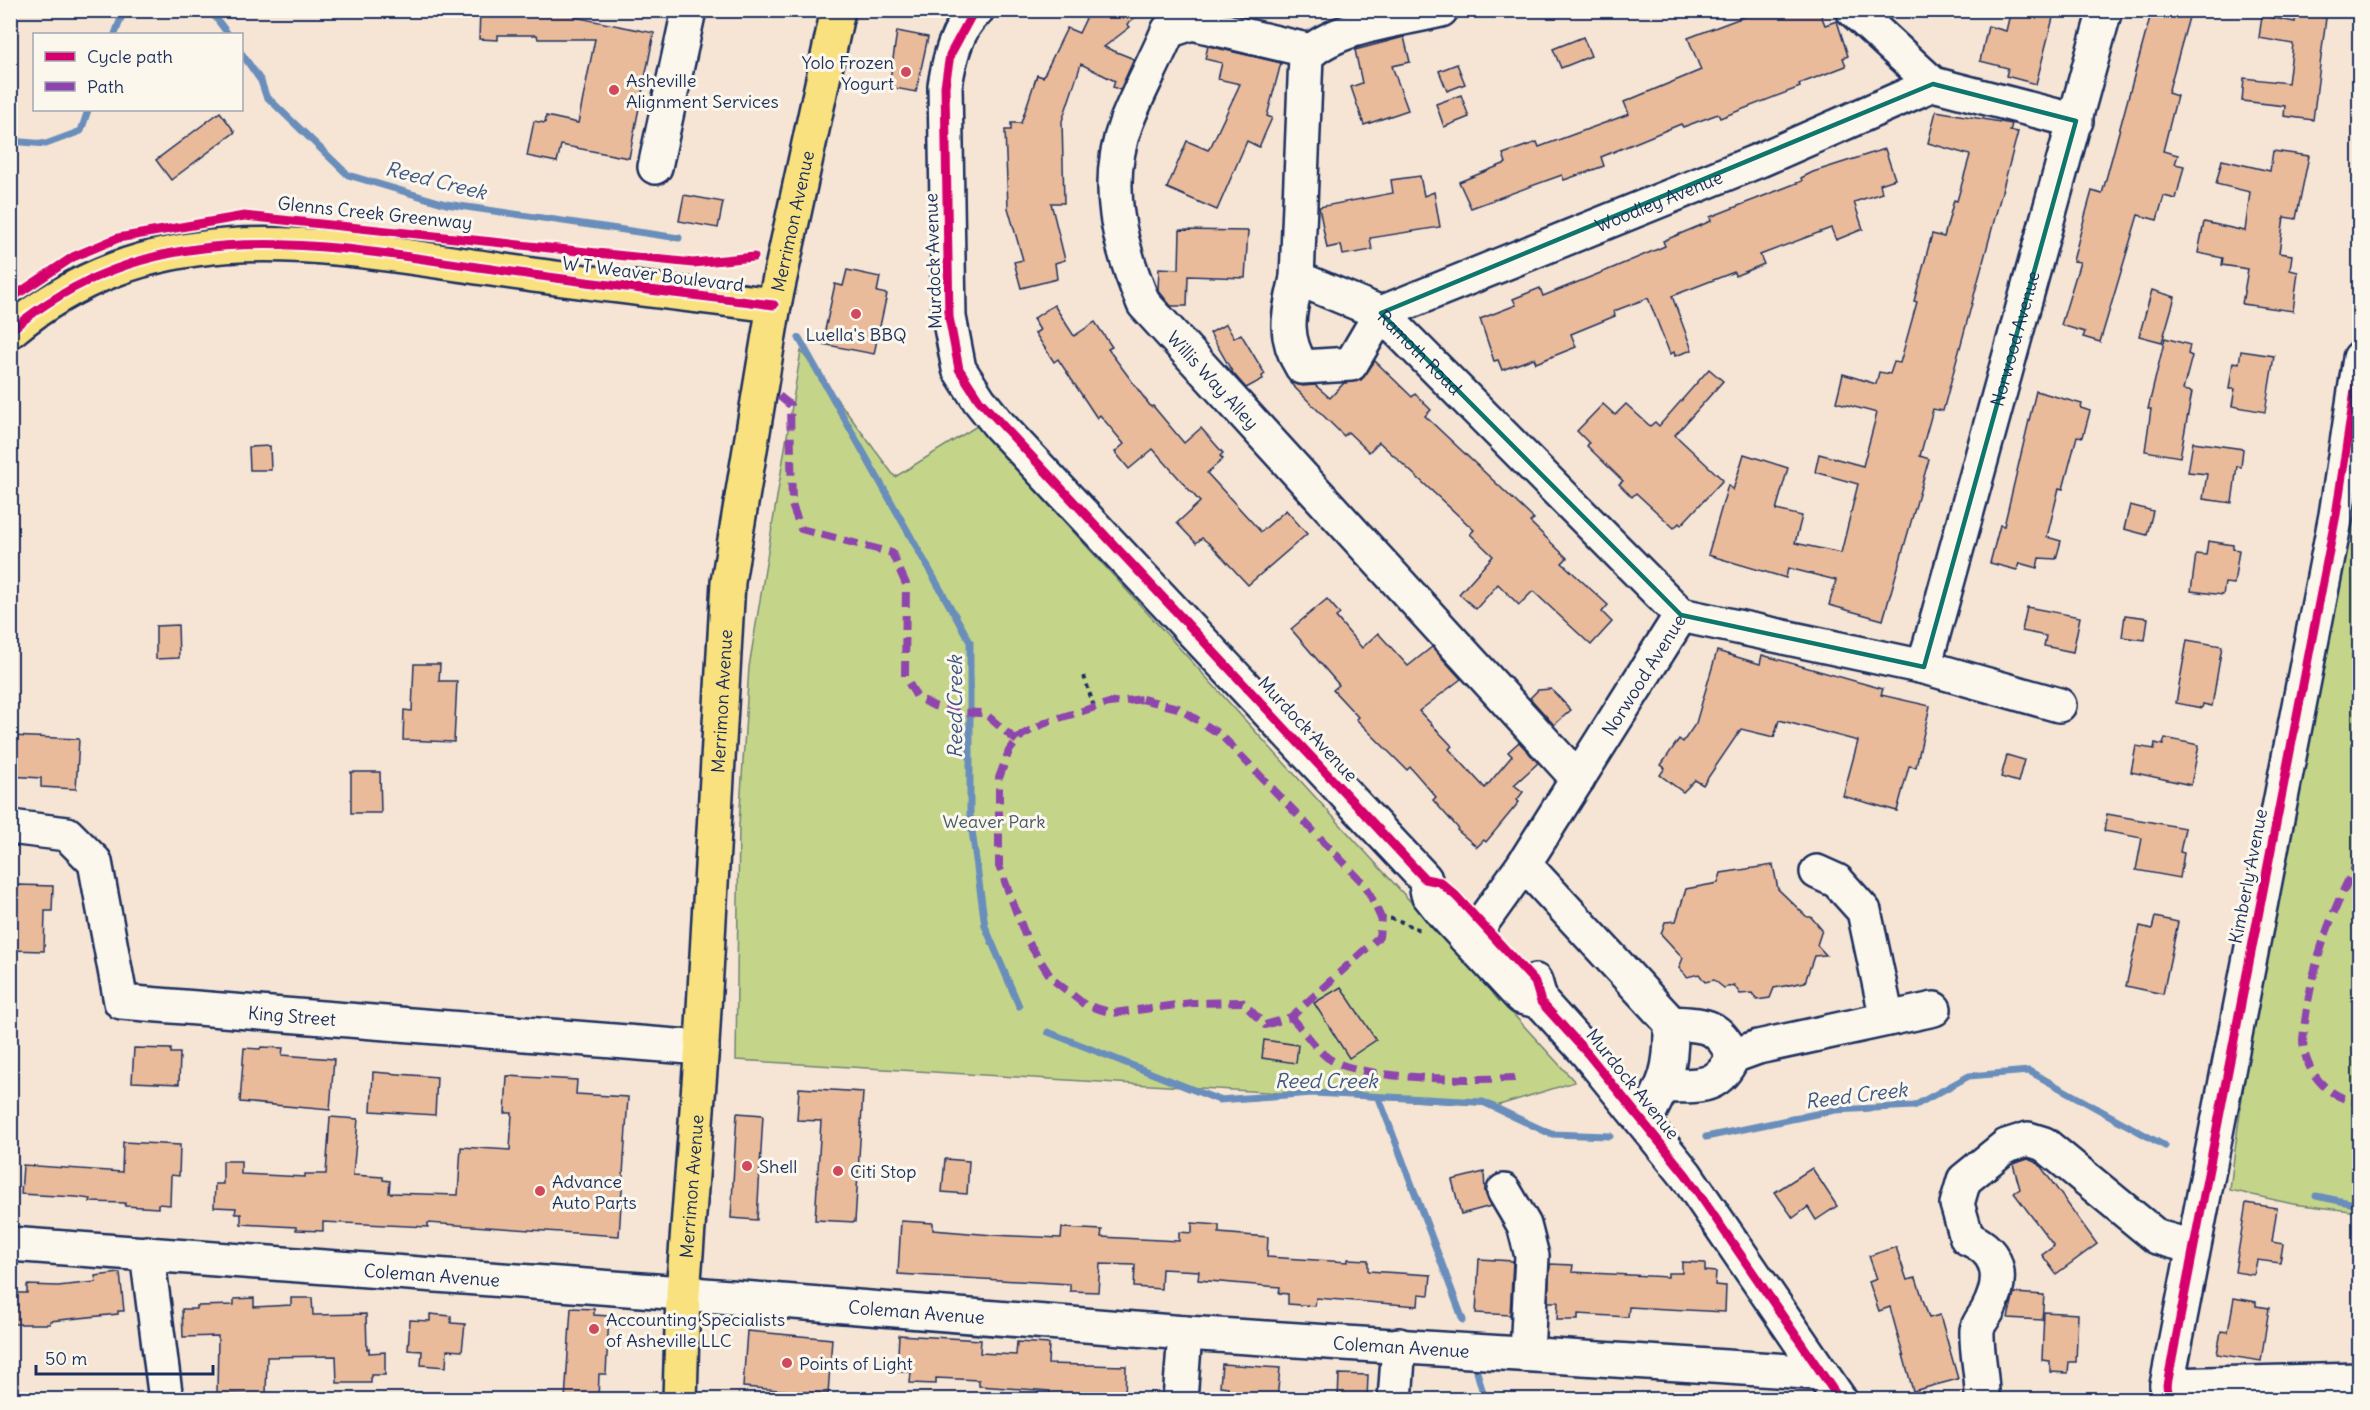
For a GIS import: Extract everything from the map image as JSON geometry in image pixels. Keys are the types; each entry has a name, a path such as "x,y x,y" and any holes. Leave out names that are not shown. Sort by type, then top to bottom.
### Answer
{"main road":[{"name":"Merrimon Avenue","path":"680,1400 684,1293 702,1048 728,582 774,305 838,10"},
{"name":"W T Weaver Boulevard","path":"10,331 72,289 121,265 180,251 256,243 317,244 595,284 774,305"}],"street":[{"path":"655,167 688,10"},
{"path":"1381,313 1351,364 1302,367 1291,349 1288,319 1297,278 1306,56 1335,35 1441,10"},
{"path":"1853,10 1933,84 2076,122"},
{"name":"Norwood Avenue","path":"1924,667 2105,10"},
{"name":"Murdock Avenue","path":"968,12 950,56 945,86 949,317 959,369 999,425 1425,879 1428,894 1473,931 1521,997 1541,1002 1588,1054 1686,1175 1840,1400"},
{"name":"Willis Way Alley","path":"1311,51 1192,23 1168,31 1126,123 1113,189 1118,231 1131,274 1144,304 1578,779"},
{"name":"Woodley Avenue","path":"1381,313 1760,160 1933,84"},
{"name":"Ramoth Road","path":"1297,278 1381,313 1682,615"},
{"name":"Kimberly Avenue","path":"2168,1392 2193,1247 2336,515 2360,358"},
{"name":"Norwood Avenue","path":"1473,931 1524,864 1682,615 1924,667 2059,705"},
{"name":"King Street","path":"10,827 67,834 95,862 121,1002 702,1048"},
{"path":"1524,864 1671,1023 1713,1028 1726,1040 1733,1056"},
{"path":"1817,872 1837,881 1864,911 1887,1019"},
{"path":"1665,1086 1714,1082 1726,1072 1733,1056 1758,1047 1934,1009"},
{"path":"1644,1122 1665,1086 1671,1055 1671,1023"},
{"path":"1982,1400 1977,1328 1989,1309 1996,1287 1998,1268 1991,1252 1967,1238 1957,1204 1964,1180 2006,1146 2028,1139 2044,1144 2157,1237 2193,1247"},
{"path":"1504,1191 1524,1225 1532,1256 1527,1353"},
{"name":"Coleman Avenue","path":"10,1244 684,1293 1185,1333 1822,1373"},
{"path":"147,1253 166,1400"},
{"path":"1180,1400 1185,1333"},
{"path":"1395,1400 1399,1345"},
{"path":"2168,1392 2360,1380"}],"path":[{"path":"1083,676 1094,707"},
{"path":"607,1348 615,1348"}],"highlighted area":[{"path":"1933,84 2076,121 1924,667 1681,615 1381,313"}],"green space":[{"name":"Weaver Park","path":"801,351 895,477 977,426 1575,1082 1496,1106 736,1060 739,825 749,667"},
{"path":"2359,439 2359,1212 2293,1204 2230,1190 2256,1002 2272,908"}],"building":[{"name":"Asheville Alignment Services","path":"480,10 574,10 574,17 654,33 629,158 561,145 557,162 527,156 534,121 545,123 546,116 578,123 595,39 538,39 537,35 498,35 498,40 479,39"},
{"path":"1090,10 1124,10 1123,13 1137,16 1127,24 1130,27 1104,47 1134,59 1120,90 1113,87 1115,81 1081,64 1062,121 1064,203 1051,203 1065,260 1055,263 1057,279 1021,288 1014,262 1023,260 1008,208 1005,130 1011,130 1011,123 1021,123 1037,75 1043,77 1067,28 1079,33"},
{"path":"1762,10 1819,10 1825,25 1837,21 1848,56 1843,58 1846,66 1799,84 1800,87 1720,118 1718,114 1683,127 1681,124 1601,157 1604,166 1564,180 1562,175 1471,208 1459,182 1506,163 1503,154 1537,142 1539,147 1629,114 1624,102 1701,70 1688,38"},
{"path":"2011,10 2055,10 2036,84 2006,76 2008,68 1980,61 1988,26 2006,31"},
{"path":"2152,10 2191,10 2168,93 2177,96 2163,151 2178,155 2175,164 2184,166 2176,199 2164,196 2157,220 2138,215 2100,342 2083,337 2085,332 2061,325 2080,262 2073,261 2092,191 2102,194"},
{"path":"2296,10 2321,10 2321,17 2326,18 2313,120 2284,116 2285,106 2242,101 2244,78 2288,83 2293,44 2259,38 2262,16 2295,22"},
{"name":"Yolo Frozen Yogurt","path":"897,31 928,37 916,92 889,87"},
{"path":"1404,37 1410,62 1392,66 1408,110 1364,125 1351,87 1362,83 1355,50"},
{"path":"1583,37 1591,56 1561,68 1553,49"},
{"path":"1208,46 1281,63 1267,116 1272,118 1259,147 1247,141 1217,210 1167,188 1187,141 1208,150 1211,146 1240,84 1218,79 1222,63 1205,59"},
{"path":"1457,64 1465,84 1447,91 1439,71"},
{"path":"1461,95 1469,117 1444,127 1436,104"},
{"path":"1936,111 2012,124 2010,131 2018,132 1943,411 1933,409 1920,456 1929,459 1883,620 1829,605 1836,580 1788,568 1786,578 1708,555 1728,485 1733,490 1744,454 1788,468 1776,510 1802,516 1795,543 1841,553 1858,484 1815,472 1819,454 1863,466 1877,413 1836,402 1843,374 1876,384 1879,372 1890,374 1894,362 1900,363 1917,302 1914,301 1932,234 1944,237 1970,155 1928,143"},
{"path":"220,112 235,132 171,180 156,160"},
{"path":"1885,149 1895,179 1880,184 1882,193 1854,202 1863,229 1836,240 1831,228 1760,255 1764,264 1735,276 1734,272 1672,296 1692,350 1675,356 1674,352 1670,354 1648,298 1614,311 1615,316 1571,334 1576,347 1536,363 1534,358 1502,370 1498,360 1494,361 1480,319 1516,305 1513,299 1540,288 1543,296 1608,270 1665,246 1663,241 1711,221 1710,217 1802,181 1801,178 1813,172"},
{"path":"2273,151 2309,156 2296,219 2284,217 2279,253 2292,255 2290,270 2298,272 2293,311 2242,304 2248,269 2222,265 2223,258 2198,253 2204,222 2245,231 2250,192 2216,184 2222,160 2270,171"},
{"path":"1420,176 1424,196 1434,192 1440,227 1370,238 1372,250 1343,255 1341,245 1327,248 1319,207 1393,193 1391,180"},
{"path":"684,195 723,202 718,228 679,221"},
{"path":"1180,230 1248,231 1245,278 1188,276 1187,306 1171,306 1158,290 1159,268 1179,269"},
{"name":"Luella's BBQ","path":"847,270 880,277 877,292 887,294 874,354 822,344 835,284 843,286"},
{"path":"2152,290 2175,297 2162,342 2139,336"},
{"path":"1054,305 1074,336 1095,322 1112,347 1108,349 1151,407 1153,406 1184,443 1201,428 1223,453 1220,456 1223,459 1207,473 1261,532 1286,510 1307,534 1248,585 1211,545 1202,538 1196,543 1177,523 1200,502 1153,449 1129,469 1115,452 1124,444 1100,415 1097,418 1058,359 1054,362 1035,333 1040,330 1033,319"},
{"path":"1226,324 1234,338 1241,334 1265,374 1262,376 1263,379 1246,388 1233,373 1210,333"},
{"path":"2165,338 2190,345 2188,354 2192,356 2183,390 2192,392 2180,457 2145,451 2151,409 2148,409"},
{"path":"2241,351 2274,356 2265,412 2232,406 2235,389 2229,389 2233,362 2239,363"},
{"path":"1375,361 1412,397 1415,394 1431,410 1425,416 1534,519 1530,522 1567,558 1562,563 1608,605 1602,612 1612,622 1591,645 1533,591 1519,605 1498,584 1476,609 1459,594 1493,556 1470,534 1474,530 1379,442 1369,452 1348,432 1344,436 1289,382 1303,386 1315,385 1330,398 1344,383 1361,380"},
{"path":"1709,369 1723,381 1675,435 1723,480 1681,525 1679,523 1674,528 1636,493 1632,497 1619,484 1623,481 1587,446 1589,443 1577,431 1603,404 1615,415 1626,404 1650,426 1655,422 1659,426"},
{"path":"2036,391 2082,404 2081,408 2090,411 2083,437 2077,436 2063,489 2059,488 2047,537 2061,541 2056,559 2039,558 2037,568 2019,563 2017,570 1990,563 2000,525 2004,526"},
{"path":"2193,442 2243,449 2241,467 2237,466 2232,503 2203,499 2207,474 2188,472"},
{"path":"270,446 271,470 250,470 249,447"},
{"path":"2130,505 2153,511 2147,535 2124,529"},
{"path":"2208,541 2233,545 2233,549 2239,550 2234,584 2225,583 2223,595 2191,591 2196,554 2206,555"},
{"path":"1327,599 1340,614 1336,617 1362,648 1378,633 1408,666 1432,647 1461,679 1419,711 1452,746 1449,749 1485,788 1512,756 1508,752 1519,742 1538,763 1514,785 1523,792 1517,800 1519,802 1486,842 1484,840 1477,847 1457,830 1458,828 1433,800 1436,797 1410,767 1407,770 1356,719 1358,717 1333,690 1339,685 1291,629"},
{"path":"2027,607 2080,617 2073,652 2044,646 2046,636 2022,631"},
{"path":"2125,615 2148,618 2145,640 2122,637"},
{"path":"178,625 179,658 156,659 156,626"},
{"path":"2187,640 2222,646 2212,706 2203,704 2202,708 2176,703"},
{"path":"1717,651 1760,664 1762,655 1883,689 1881,695 1930,706 1916,767 1909,766 1897,811 1843,796 1858,741 1779,720 1774,737 1741,729 1703,785 1695,780 1683,792 1660,775 1665,768 1661,765 1679,739 1683,742 1696,723"},
{"path":"414,664 440,664 439,681 457,681 454,742 403,740 404,710 412,711"},
{"path":"1551,689 1571,710 1554,725 1530,698 1538,690"},
{"path":"10,736 79,739 76,789 41,787 41,778 10,776"},
{"path":"2165,738 2199,745 2191,785 2131,772 2136,746 2154,749 2155,743 2163,745"},
{"path":"2007,755 2024,760 2018,782 2001,777"},
{"path":"351,772 380,772 381,813 351,813"},
{"path":"2107,814 2185,828 2180,852 2184,853 2180,878 2136,870 2142,838 2104,831"},
{"path":"1773,865 1778,889 1807,917 1811,917 1822,930 1817,945 1826,955 1814,956 1805,982 1774,988 1770,998 1757,1000 1752,993 1740,994 1734,985 1724,988 1714,980 1705,982 1699,974 1687,977 1679,968 1683,958 1661,934 1665,922 1676,921 1686,889 1718,883 1721,873"},
{"path":"18,885 53,886 52,911 45,911 44,951 10,950 10,917 15,917"},
{"path":"2155,917 2178,922 2163,994 2126,986 2140,926 2152,929"},
{"path":"1341,987 1376,1040 1349,1058 1314,1003"},
{"path":"1264,1040 1298,1045 1296,1063 1262,1058"},
{"path":"261,1047 283,1048 282,1055 334,1059 330,1110 240,1102 244,1048 260,1049"},
{"path":"134,1048 171,1049 171,1053 180,1053 179,1084 132,1082"},
{"path":"373,1072 437,1077 435,1115 371,1111"},
{"path":"507,1076 577,1080 576,1094 628,1097 619,1236 428,1223 428,1227 323,1222 323,1231 296,1230 296,1227 241,1224 241,1214 235,1214 236,1208 214,1207 215,1184 223,1184 223,1161 241,1161 241,1174 305,1177 305,1174 326,1174 330,1117 358,1119 353,1175 383,1177 383,1180 390,1181 389,1193 458,1195 461,1147 510,1150 512,1113 505,1113"},
{"name":"Citi Stop","path":"799,1088 863,1092 855,1222 815,1220 821,1121 797,1120"},
{"name":"Shell","path":"737,1113 763,1115 757,1220 731,1218"},
{"path":"123,1142 180,1145 179,1176 171,1175 170,1205 158,1204 158,1208 125,1206 125,1203 90,1202 91,1199 76,1197 21,1194 23,1165 122,1172"},
{"path":"945,1159 969,1161 967,1194 942,1192"},
{"path":"2028,1159 2039,1164 2097,1244 2056,1274 2042,1255 2054,1246 2014,1193 2020,1189 2013,1164"},
{"path":"1812,1168 1837,1206 1816,1220 1808,1207 1793,1218 1775,1192"},
{"path":"1484,1172 1485,1192 1491,1206 1461,1214 1452,1180"},
{"path":"2246,1203 2277,1208 2272,1242 2283,1244 2280,1263 2257,1260 2254,1275 2235,1272"},
{"path":"901,1221 933,1223 933,1230 993,1235 1061,1238 1062,1228 1102,1230 1101,1237 1179,1241 1179,1232 1192,1233 1192,1223 1219,1225 1219,1233 1268,1237 1267,1257 1348,1262 1348,1259 1368,1260 1368,1271 1431,1275 1429,1295 1419,1294 1418,1306 1316,1298 1315,1306 1288,1304 1288,1294 1279,1293 1280,1287 1198,1280 1199,1271 1162,1269 1161,1289 1134,1287 1135,1265 1100,1264 1098,1292 1070,1291 1070,1284 898,1274"},
{"path":"1896,1247 1907,1280 1916,1278 1929,1318 1940,1315 1958,1379 1913,1391 1890,1307 1879,1311 1869,1282 1877,1279 1869,1256"},
{"path":"1479,1259 1513,1261 1510,1315 1476,1313"},
{"path":"1682,1262 1705,1263 1705,1271 1716,1272 1715,1285 1726,1286 1725,1312 1629,1307 1628,1317 1578,1314 1578,1320 1557,1320 1558,1302 1548,1302 1550,1264 1573,1265 1572,1272 1668,1277 1668,1273 1682,1273"},
{"path":"120,1273 124,1311 118,1311 118,1314 50,1321 50,1324 11,1324 12,1293 27,1293 27,1285 58,1286 96,1282 95,1276"},
{"path":"2014,1293 2044,1295 2042,1320 2008,1318"},
{"path":"254,1298 254,1307 291,1305 291,1298 312,1298 313,1315 366,1314 367,1349 369,1348 369,1353 385,1352 385,1375 371,1375 371,1383 337,1383 336,1356 267,1357 266,1395 217,1394 218,1336 183,1337 182,1309 197,1309 197,1306 234,1305 234,1299"},
{"path":"2234,1298 2256,1302 2256,1306 2269,1308 2261,1361 2217,1354 2221,1331 2228,1332"},
{"path":"571,1308 594,1309 594,1315 609,1316 606,1374 599,1374 598,1400 565,1400"},
{"path":"2044,1312 2078,1314 2076,1362 2069,1362 2068,1373 2050,1372 2050,1361 2042,1360"},
{"path":"430,1314 451,1316 451,1323 465,1324 462,1351 447,1350 446,1367 421,1365 422,1351 408,1350 410,1320 430,1321"},
{"name":"Points of Light","path":"747,1331 832,1339 828,1394 743,1387"},
{"path":"899,1335 981,1340 980,1353 1016,1355 1017,1342 1049,1344 1048,1364 1126,1366 1125,1400 1049,1400 1050,1391 979,1386 979,1380 936,1378 936,1384 910,1383 911,1372 897,1372"},
{"path":"1222,1364 1280,1368 1277,1400 1228,1400 1228,1387 1220,1386"},
{"path":"1339,1374 1368,1375 1367,1400 1338,1400"}],"waterway":[{"name":"Reed Creek","path":"115,33 124,10"},
{"name":"Reed Creek","path":"210,10 227,33"},
{"name":"Reed Creek","path":"243,55 261,81 266,96 348,175 446,204 679,238"},
{"name":"Reed Creek","path":"10,141 46,144 81,131 88,111"},
{"name":"Reed Creek","path":"799,338 970,642 970,816 985,926 1019,1006"},
{"name":"Reed Creek","path":"1048,1032 1219,1100 1313,1093 1483,1102 1551,1134 1610,1136"},
{"name":"Reed Creek","path":"1706,1137 1835,1110 1914,1106 1969,1076 2029,1071 2165,1146"},
{"path":"1379,1098 1463,1320"},
{"name":"Reed Creek","path":"2316,1196 2360,1205"},
{"path":"1477,1372 1485,1400"}],"marked path":[{"path":"779,396 790,405 792,505 801,529 892,553 906,584 905,677 917,697 953,712 984,713 1017,741"},
{"path":"1142,699 1178,708 1220,734 1366,886 1381,918 1379,937 1291,1017 1265,1025 1242,1002 1192,1003 1113,1013 1085,1005 1052,979 1027,940 999,866 999,778 1009,751 1022,735 1049,721 1109,703 1142,699"},
{"path":"2360,858 2338,902 2322,946 2310,992 2303,1040 2308,1063 2320,1082 2338,1096 2360,1102"},
{"path":"1291,1017 1323,1054 1344,1066 1391,1075 1418,1077 1515,1078"}],"cycle path":[{"path":"958,10 971,16 950,55 945,86 949,317 959,369 979,400 1425,879 1440,882 1456,896 1535,982 1541,1002 1588,1054 1686,1175 1840,1400"},
{"name":"Glenns Creek Greenway","path":"10,299 73,257 118,238 244,216 693,263 754,257"},
{"path":"10,331 67,292 126,265 186,250 248,245 311,246 375,252 572,280 774,305"},
{"path":"2169,1400 2167,1385 2336,515 2360,358"}],"place":[{"name":"Yolo Frozen Yogurt","path":"906,72"},
{"name":"Asheville Alignment Services","path":"614,90"},
{"name":"Luella's BBQ","path":"856,314"},
{"name":"Shell","path":"747,1166"},
{"name":"Citi Stop","path":"838,1171"},
{"name":"Advance Auto Parts","path":"540,1191"},
{"name":"Accounting Specialists of Asheville LLC","path":"594,1329"},
{"name":"Points of Light","path":"787,1363"}]}
